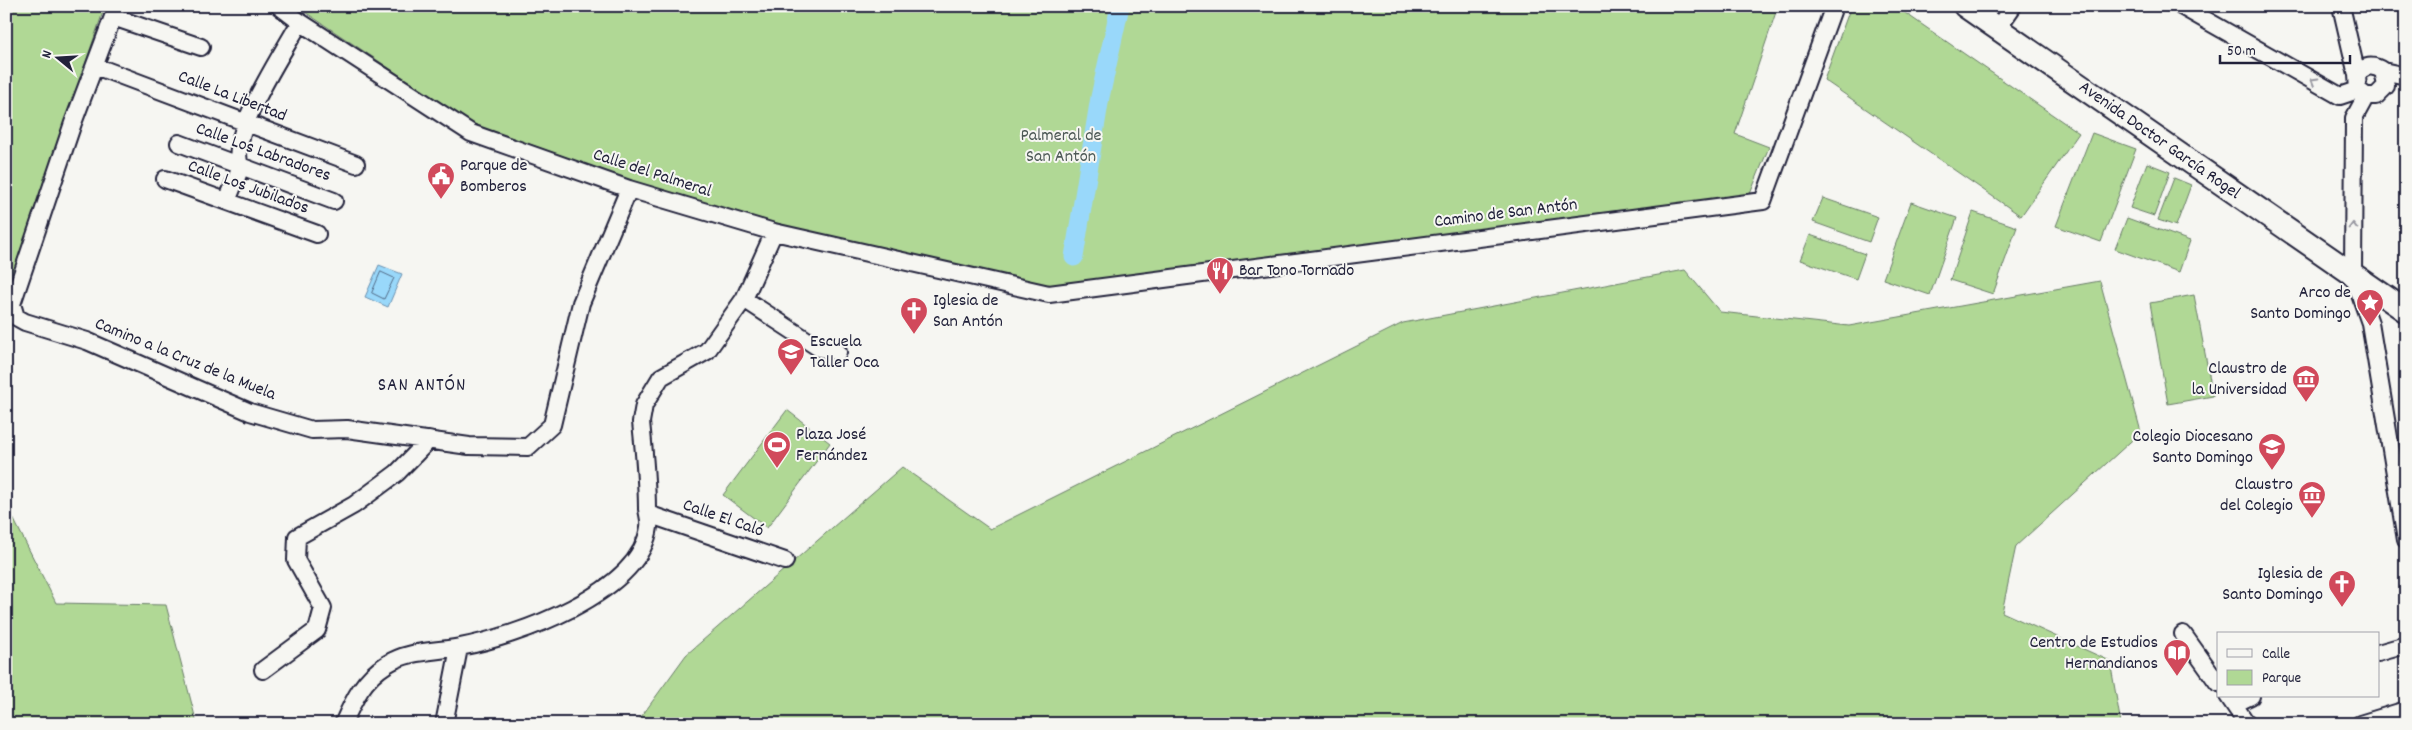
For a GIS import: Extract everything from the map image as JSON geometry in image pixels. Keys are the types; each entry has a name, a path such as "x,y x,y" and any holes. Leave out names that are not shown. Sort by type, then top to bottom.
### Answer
{"street":[{"name":"Calle del Palmeral","path":"279,6 300,22 471,133 629,189 774,232 1049,294"},
{"name":"Camino de San Antón","path":"1049,294 1763,201 1834,6"},
{"name":"Avenida Doctor García Rogel","path":"1965,6 2406,312"},
{"path":"1997,29 2014,6"},
{"path":"2181,6 2340,96 2360,87"},
{"path":"2341,6 2360,87 2376,96 2384,90 2387,81 2383,71"},
{"path":"95,66 115,11 201,47"},
{"path":"227,201 241,167 237,155 244,123 300,22"},
{"name":"Calle La Libertad","path":"95,66 356,164"},
{"name":"Camino a la Cruz de la Muela","path":"95,66 12,304 16,317 25,322 86,341 250,412 312,430 347,429 469,446 528,447 552,425 581,303 629,189"},
{"path":"2406,76 2369,66 2364,68 2354,118 2353,275 2370,327 2406,540"},
{"name":"Calle Los Labradores","path":"179,143 334,201"},
{"name":"Calle Los Jubilados","path":"165,179 317,234"},
{"path":"343,724 357,692 367,680 386,664 406,654 459,648 526,630 551,620 592,596 631,565 644,544 649,526 641,422 644,405 661,376 707,350 744,299 774,232"},
{"path":"744,299 819,348 838,352"},
{"path":"264,670 317,630 323,608 296,560 298,537 354,505 397,473 429,440"},
{"name":"Calle El Caló","path":"648,514 785,561"},
{"path":"2183,634 2217,682"},
{"path":"2380,652 2406,645"},
{"path":"444,724 459,648"},
{"path":"2231,700 2247,724"},
{"path":"2360,724 2406,710"}],"green space":[{"path":"6,6 105,6 6,296"},
{"name":"Palmeral de San Antón","path":"296,6 1778,6 1735,134 1769,147 1750,194 1053,289 709,208 473,124"},
{"path":"1851,6 1895,6 2079,133 2021,216 1824,80"},
{"path":"2092,133 2136,149 2101,242 2056,226"},
{"path":"2147,163 2170,172 2154,216 2130,208"},
{"path":"2174,178 2191,185 2176,226 2158,220"},
{"path":"1823,198 1878,217 1869,242 1813,222"},
{"path":"1911,202 1957,218 1930,295 1883,279"},
{"path":"1973,212 2017,227 1993,294 1950,280"},
{"path":"2127,218 2190,241 2179,272 2115,249"},
{"path":"1810,235 1865,254 1856,279 1800,260"},
{"path":"1685,270 1720,312 1849,326 2100,281 2141,432 2016,546 2002,612 2110,661 2121,724 636,724 686,655 902,467 990,529 1403,323"},
{"path":"2194,295 2213,396 2168,404 2150,303"},
{"name":"Plaza José Fernández","path":"787,410 830,443 767,528 723,495"},
{"path":"6,504 56,603 166,605 197,724 6,724"}],"water":[{"path":"379,265 402,274 388,307 365,297"}],"waterway":[{"path":"1074,257 1100,97 1120,6"}],"place":[{"name":"Parque de Bomberos","path":"441,200"},
{"name":"Bar Tono Tornado","path":"1220,295"},
{"name":"Arco de Santo Domingo","path":"2370,327"},
{"name":"Iglesia de San Antón","path":"914,335"},
{"name":"Escuela Taller Oca","path":"791,376"},
{"name":"Claustro de la Universidad","path":"2306,403"},
{"name":"Plaza José Fernández","path":"777,469"},
{"name":"Colegio Diocesano Santo Domingo","path":"2272,471"},
{"name":"Claustro del Colegio","path":"2312,519"},
{"name":"Iglesia de Santo Domingo","path":"2342,608"},
{"name":"Centro de Estudios Hernandianos","path":"2177,677"}],"district":[{"name":"SAN ANTÓN","path":"422,386"}]}
